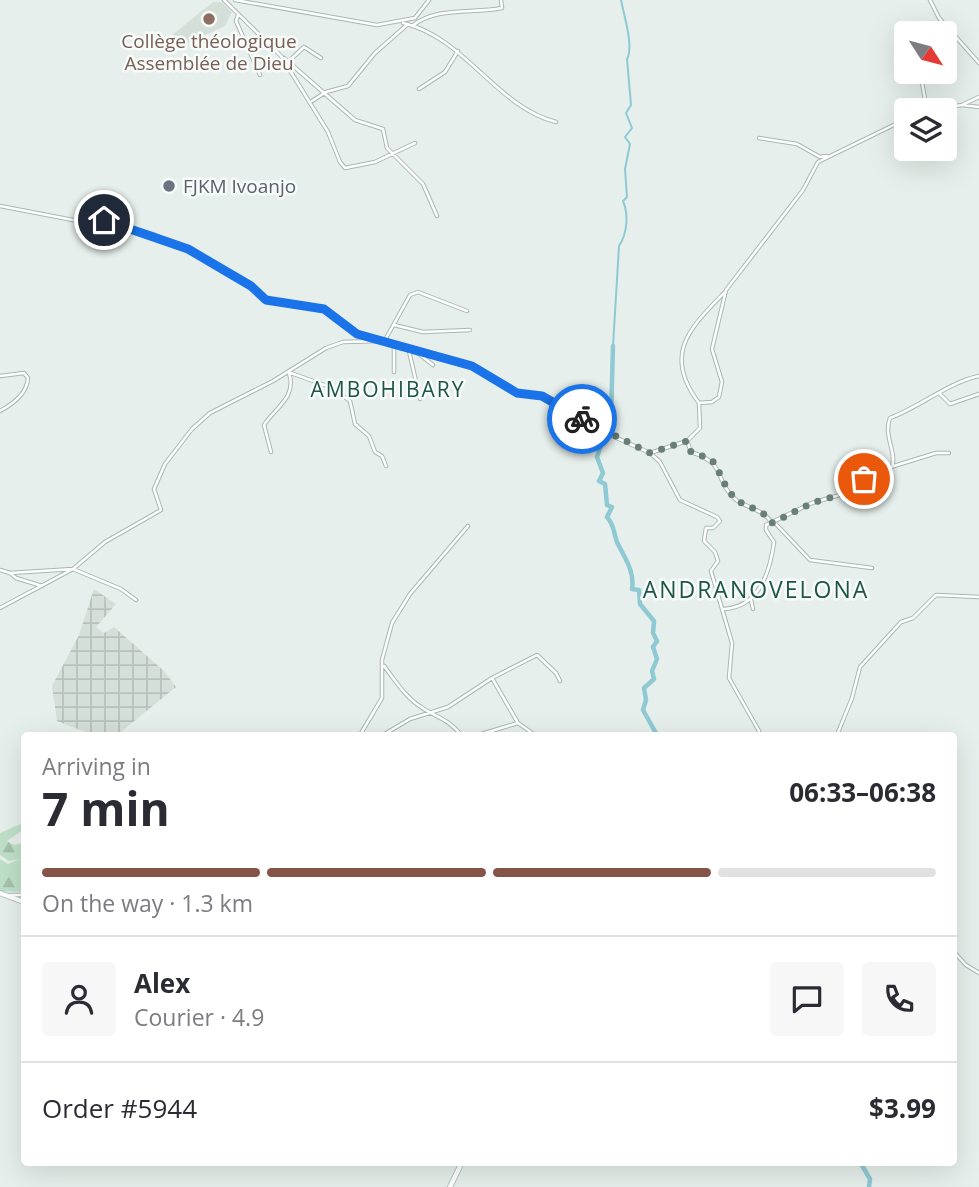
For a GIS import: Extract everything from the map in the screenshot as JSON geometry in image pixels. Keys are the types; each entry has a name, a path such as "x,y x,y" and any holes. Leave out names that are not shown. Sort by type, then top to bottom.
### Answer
{"street":[{"path":"224,0 281,56 355,120 383,130 387,148 424,184 437,216"},
{"path":"234,0 377,25 415,18 429,0"},
{"path":"412,26 424,17 441,13 477,13 502,8 501,0"},
{"path":"930,0 939,18 979,62"},
{"path":"238,15 236,21 260,75"},
{"path":"400,22 458,51 517,104 541,118 556,122"},
{"path":"310,101 348,86 374,53 408,24"},
{"path":"288,62 304,47 321,58"},
{"path":"419,89 445,72 458,51"},
{"path":"281,56 310,101 345,168 394,154 415,144"},
{"path":"962,105 979,97"},
{"path":"957,106 979,107"},
{"path":"650,453 687,441 699,428 699,403 686,381 683,344 687,333 724,293 803,190 818,162 867,140 878,130 894,124"},
{"path":"759,138 797,144 820,157 827,156"},
{"path":"0,206 73,220 104,220 155,235 209,260 251,286 266,300 324,309 357,334 472,366 517,393 542,396 606,433 650,453 660,462 680,500 717,517 720,521 713,528 706,528 704,541 718,561 711,571 733,648 728,669 729,678 759,732"},
{"path":"386,340 410,295 418,292 467,310"},
{"path":"699,403 712,402 722,388 712,349 724,293"},
{"path":"394,325 423,332 470,330"},
{"path":"0,608 73,569 105,542 161,510 155,489 164,464 201,421 226,402 343,342 386,340 394,346 425,357 433,365"},
{"path":"394,346 394,372"},
{"path":"409,351 420,399"},
{"path":"271,452 264,425 289,395 291,378 288,372"},
{"path":"288,372 330,387 350,401 355,425 369,436 375,452 382,456 386,466"},
{"path":"0,376 24,373 28,378 28,385 19,399 0,411"},
{"path":"894,466 887,436 890,418 914,410 967,379 979,376"},
{"path":"940,394 950,404 979,394"},
{"path":"687,441 691,452 711,459 738,502 764,514 810,560 872,568"},
{"path":"724,609 738,608 751,600 764,582 773,555 774,541 765,526 812,503 843,494 864,479 894,466 936,453 949,453"},
{"path":"362,732 382,698 382,665 392,623 410,594 468,526"},
{"path":"0,570 10,573 73,569 121,589 136,600"},
{"path":"10,573 16,578 42,586"},
{"path":"838,732 852,698 860,667 901,622 912,618 936,594 979,597"},
{"path":"751,600 753,609"},
{"path":"388,732 410,719 436,713 492,678 537,655 556,673 560,681"},
{"path":"382,665 404,692 422,708 436,713 457,732"},
{"path":"492,678 518,723 531,732"},
{"path":"488,732 518,723"},
{"path":"0,893 21,901"},
{"path":"7,895 21,895"},
{"path":"957,955 979,973"},
{"path":"451,1185 460,1166"}],"shaded area":[{"name":"Collège théologique Assemblée de Dieu","path":"213,2 222,2 232,12 225,26 182,45 172,35"},
{"path":"94,589 116,604 96,627 104,633 114,627 164,671 176,687 121,732 85,732 57,721 52,686 79,635"}],"green space":[{"path":"21,824 21,831 7,841 14,845 21,844 21,892 0,891 0,859 8,864 20,859 9,861 0,855 0,833"}],"waterway":[{"path":"613,346 619,246 626,224 623,201 627,197 625,169 630,144 625,137 632,128 626,113 631,105 627,59 629,47 621,0"},
{"path":"613,346 611,417 597,457 603,473 599,481 605,484 607,505 612,507 607,517 630,570 632,589 639,590 640,604 654,621 653,633 657,641 653,647 657,659 652,671 654,679 644,688 646,700 643,710 655,732"},
{"path":"862,1166 870,1179 869,1187"}],"way so far":[{"path":"582,419 650,453 687,441 691,452 711,459 738,502 746,503 764,514 772,523 804,506 843,494 864,479"}],"place":[{"name":"Collège théologique Assemblée de Dieu","path":"209,19"},
{"name":"FJKM Ivoanjo","path":"169,186"}],"district":[{"name":"AMBOHIBARY","path":"388,390"},
{"name":"ANDRANOVELONA","path":"756,590"}],"route":[{"path":"104,220 155,235 188,249 251,286 266,300 324,309 357,334 413,347 472,366 517,393 542,396 582,419"}]}
